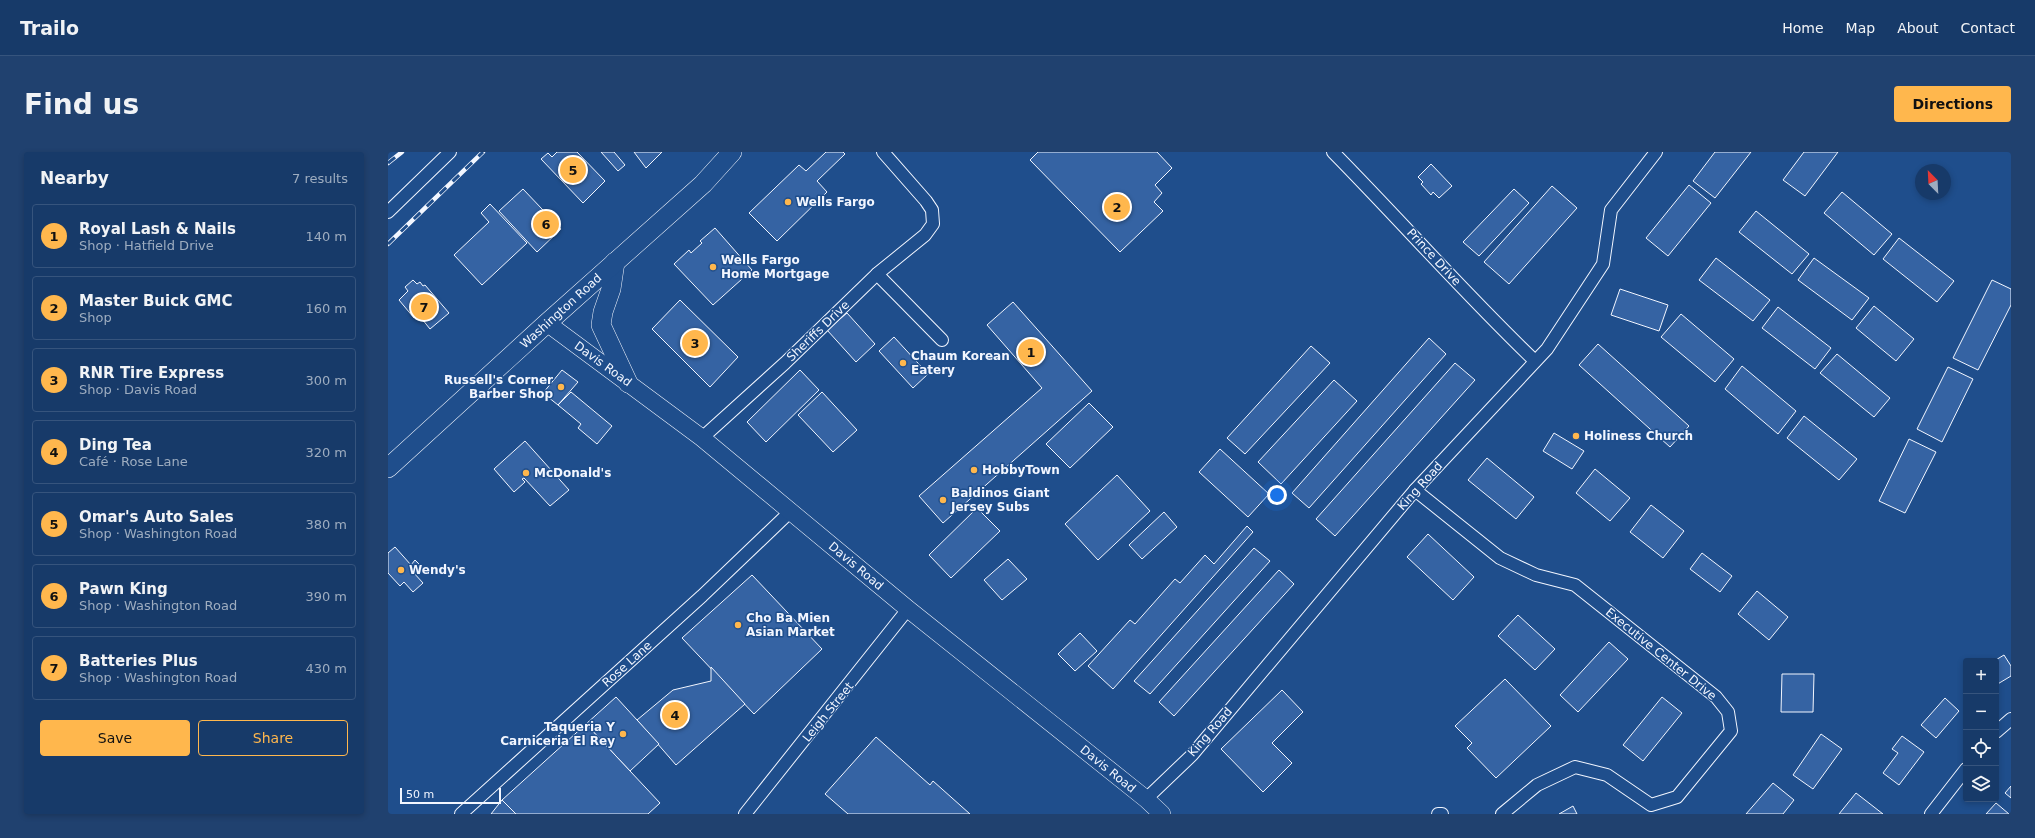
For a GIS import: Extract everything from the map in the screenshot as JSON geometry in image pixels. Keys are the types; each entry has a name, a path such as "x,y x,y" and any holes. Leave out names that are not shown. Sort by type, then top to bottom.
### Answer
{"main road":[{"name":"Washington Road","path":"388,468 547,323 703,184 732,152"},
{"path":"615,262 611,289 603,312 601,325 628,383"},
{"name":"Davis Road","path":"547,323 702,438 908,609 1146,799 1162,814"}],"street":[{"path":"388,212 450,152"},
{"name":"Sheriffs Drive","path":"702,438 785,363 877,274 925,235 933,224 932,210 926,201 883,152"},
{"name":"Prince Drive","path":"1333,152 1391,211 1485,313 1535,362"},
{"name":"King Road","path":"1146,799 1192,755 1415,490 1547,349 1603,264 1611,210 1656,152"},
{"path":"877,274 942,340"},
{"name":"Executive Center Drive","path":"1415,490 1500,558 1536,575 1575,585 1716,697 1728,712 1731,731 1677,797 1651,805 1607,775 1575,767 1537,785 1502,814"},
{"name":"Rose Lane","path":"461,814 702,596 791,511"},
{"name":"Leigh Street","path":"745,814 908,609"},
{"path":"1998,730 2011,719"},
{"path":"1931,814 1963,773"}],"building":[{"path":"557,152 577,152 605,181 583,203 541,159 548,153 552,157"},
{"path":"601,152 614,152 625,165 618,171"},
{"path":"634,152 662,152 646,168"},
{"name":"Wells Fargo","path":"826,152 843,152 845,154 817,181 827,192 777,241 749,213 799,165 806,171"},
{"path":"1038,152 1157,152 1172,168 1155,185 1162,193 1154,202 1163,211 1120,252 1030,160"},
{"path":"1715,152 1751,152 1715,198 1693,181"},
{"path":"1804,152 1838,152 1805,196 1783,180"},
{"path":"1431,164 1452,186 1439,198 1433,192 1431,195 1421,184 1423,182 1418,177"},
{"path":"1689,185 1711,203 1668,256 1646,238"},
{"path":"1552,186 1577,208 1509,284 1484,262"},
{"path":"523,189 561,229 537,252 499,211"},
{"path":"1514,189 1529,203 1479,256 1463,242"},
{"path":"1842,192 1892,234 1874,255 1824,213"},
{"path":"490,204 527,243 482,285 454,255 489,222 481,213"},
{"path":"1756,211 1809,254 1792,274 1739,232"},
{"name":"Wells Fargo Home Mortgage","path":"715,228 752,270 713,305 674,264 689,250 691,253 702,243 700,241"},
{"path":"1899,238 1954,281 1937,302 1883,259"},
{"path":"1716,258 1770,300 1753,321 1699,280"},
{"path":"1814,258 1869,298 1852,320 1798,280"},
{"path":"413,280 417,284 420,282 423,286 425,285 449,313 430,329 418,314 414,318 399,300 408,291 405,287"},
{"path":"1992,280 2011,289 2011,305 1978,370 1953,358"},
{"path":"1620,289 1668,305 1659,331 1611,315"},
{"path":"680,300 738,357 710,387 652,329"},
{"path":"1013,302 1092,391 943,523 919,496 1042,388 987,325"},
{"path":"1874,306 1914,339 1896,361 1856,328"},
{"path":"1778,307 1831,348 1815,369 1762,328"},
{"path":"847,313 875,344 856,362 827,330"},
{"path":"1681,314 1734,359 1715,382 1661,337"},
{"name":"Chaum Korean Eatery","path":"894,337 928,374 913,388 879,351"},
{"path":"1429,338 1446,354 1309,508 1292,493"},
{"path":"1598,344 1689,426 1670,447 1579,365"},
{"path":"1311,346 1330,363 1245,454 1227,438"},
{"path":"1837,354 1890,398 1874,417 1820,373"},
{"path":"1455,363 1475,380 1335,536 1316,519"},
{"path":"1742,366 1796,411 1778,434 1725,389"},
{"path":"1948,367 1973,379 1942,442 1917,429"},
{"name":"Russell's Corner Barber Shop","path":"562,370 578,382 558,405 543,393"},
{"path":"800,370 819,390 766,442 747,422"},
{"path":"1334,380 1357,401 1281,484 1258,462"},
{"path":"571,392 612,426 597,444 578,428 581,424 558,405"},
{"path":"822,392 857,430 833,452 798,415"},
{"path":"1089,403 1113,427 1070,468 1046,444"},
{"path":"1804,416 1857,459 1839,480 1787,438"},
{"path":"1554,433 1584,451 1572,469 1543,451"},
{"path":"1909,439 1936,452 1905,513 1879,501"},
{"name":"McDonald's","path":"525,441 569,490 550,506 524,478 522,479 525,482 514,492 494,469"},
{"path":"1220,449 1269,494 1248,517 1199,472"},
{"path":"1487,458 1534,497 1516,519 1468,480"},
{"path":"1595,469 1630,498 1610,521 1576,493"},
{"path":"1117,475 1150,511 1098,560 1065,524"},
{"path":"1651,505 1684,531 1663,558 1630,532"},
{"path":"977,508 1000,531 951,578 929,555"},
{"path":"1164,512 1177,527 1142,559 1129,545"},
{"path":"1247,526 1253,532 1113,689 1088,666 1130,620 1135,624 1175,579 1180,583 1205,555 1214,564"},
{"path":"1428,534 1474,577 1453,600 1407,557"},
{"name":"Wendy's","path":"395,547 411,565 415,560 420,565 413,572 423,583 413,592 404,582 400,586 388,573 388,553"},
{"path":"1254,548 1270,561 1150,694 1134,681"},
{"path":"1702,553 1732,576 1720,592 1690,569"},
{"path":"1008,559 1027,579 1002,600 984,580"},
{"path":"1279,570 1294,584 1174,716 1159,702"},
{"path":"752,575 822,649 754,714 682,638"},
{"path":"1757,591 1788,617 1769,640 1738,614"},
{"path":"1518,615 1555,649 1535,670 1498,636"},
{"path":"1080,633 1097,651 1075,671 1058,654"},
{"path":"1609,642 1628,659 1578,712 1560,695"},
{"path":"2004,655 2011,666 2011,676 1999,683 1999,658"},
{"path":"711,667 745,704 676,765 637,720 673,690 711,681"},
{"path":"1782,674 1814,674 1813,712 1781,712"},
{"path":"1505,679 1551,726 1496,778 1467,748 1472,743 1455,726"},
{"path":"1282,690 1303,712 1272,743 1292,763 1263,792 1221,749"},
{"name":"Taqueria Y Carniceria El Rey","path":"616,697 659,744 630,771 586,724"},
{"path":"1662,697 1682,713 1643,761 1623,745"},
{"path":"1945,698 1959,711 1936,738 1921,725"},
{"path":"586,724 660,803 648,814 516,814 502,800"},
{"path":"1821,734 1842,749 1813,789 1793,775"},
{"path":"1902,736 1924,752 1899,785 1883,773 1898,753 1892,749"},
{"path":"876,737 930,785 933,781 970,814 848,814 825,794"},
{"path":"1773,783 1794,800 1783,814 1746,814"},
{"path":"2011,786 2011,798 2005,793"},
{"path":"1856,793 1883,814 1839,814"},
{"path":"502,800 516,814 491,814"},
{"path":"1996,803 2009,814 1986,814"},
{"path":"1573,806 1577,814 1559,814"}],"railway":[{"path":"388,163 402,152"},
{"path":"388,244 483,152"}],"place":[{"name":"Omar's Auto Sales","path":"573,170"},
{"name":"Wells Fargo","path":"788,202"},
{"name":"Master Buick GMC","path":"1117,207"},
{"name":"Pawn King","path":"546,224"},
{"name":"Wells Fargo Home Mortgage","path":"713,267"},
{"name":"Batteries Plus","path":"424,307"},
{"name":"RNR Tire Express","path":"695,343"},
{"name":"Royal Lash & Nails","path":"1031,352"},
{"name":"Chaum Korean Eatery","path":"903,363"},
{"name":"Russell's Corner Barber Shop","path":"561,387"},
{"name":"Holiness Church","path":"1576,436"},
{"name":"HobbyTown","path":"974,470"},
{"name":"McDonald's","path":"526,473"},
{"name":"Baldinos Giant Jersey Subs","path":"943,500"},
{"name":"Wendy's","path":"401,570"},
{"name":"Cho Ba Mien Asian Market","path":"738,625"},
{"name":"Ding Tea","path":"675,715"},
{"name":"Taqueria Y Carniceria El Rey","path":"623,734"}]}
